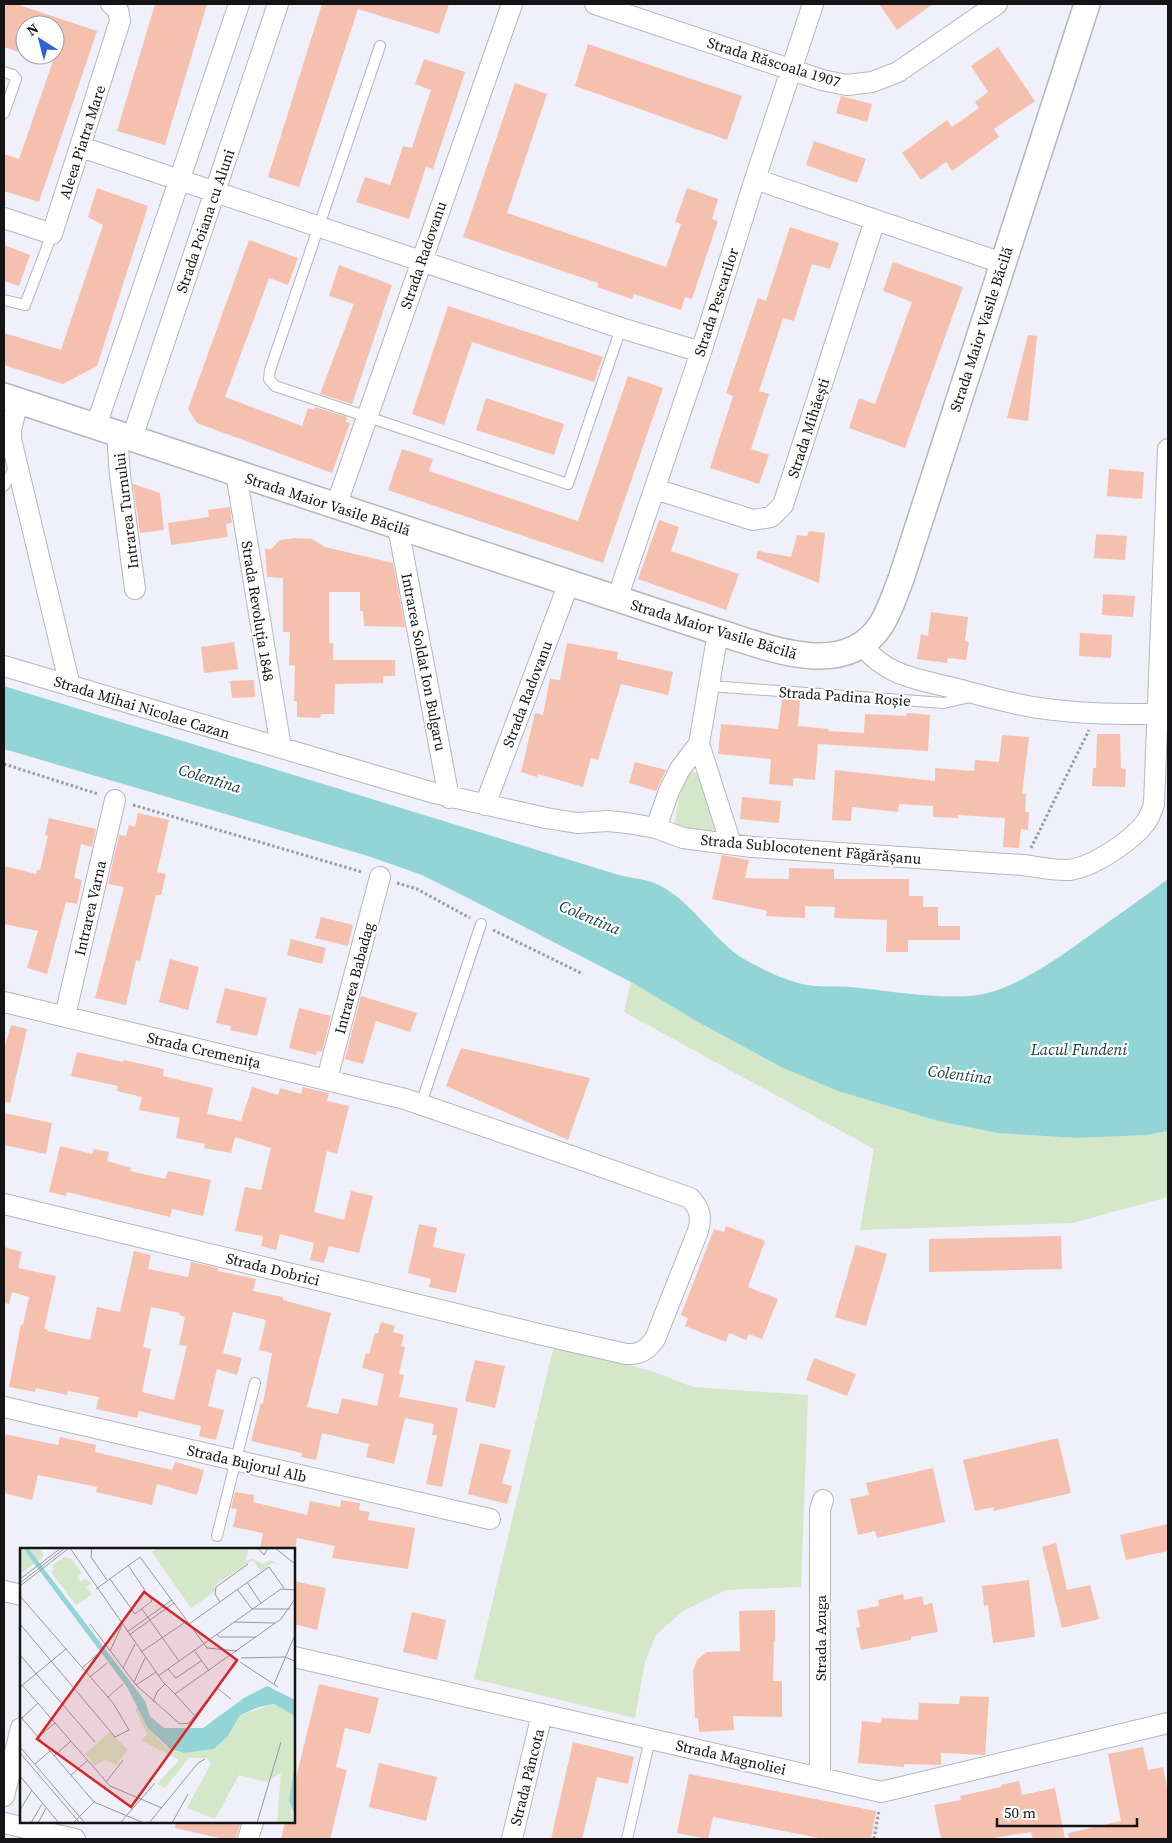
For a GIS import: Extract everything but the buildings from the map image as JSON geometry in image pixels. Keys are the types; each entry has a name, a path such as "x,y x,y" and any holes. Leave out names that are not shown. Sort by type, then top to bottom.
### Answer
{"street":[{"name":"Aleea Piatra Mare","path":"52,234 120,21 118,10 111,4"},
{"path":"115,433 179,180 239,4"},
{"name":"Strada Poiana cu Aluni","path":"115,433 215,192 278,4"},
{"name":"Strada Radovanu","path":"336,506 512,4"},
{"name":"Strada Răscoala 1907","path":"595,4 822,80 847,85 872,82 898,72 997,4"},
{"name":"Strada Pescarilor","path":"617,599 701,352 755,178 813,4"},
{"name":"Strada Maior Vasile Băcilă","path":"11,398 718,632 805,656 823,657 862,645 880,626 901,579 1087,4"},
{"path":"80,147 622,328 701,352"},
{"path":"755,178 1002,263"},
{"path":"4,218 52,234"},
{"name":"Strada Mihăești","path":"654,489 753,520 771,517 778,512 783,505 875,220"},
{"path":"11,398 11,439 70,686"},
{"name":"Intrarea Turnului","path":"115,433 135,589"},
{"name":"Strada Sublocotenent Făgărășanu","path":"280,748 449,798 577,823 608,822 656,828 683,838 752,847 1023,865 1067,870 1080,868 1097,860 1136,833 1146,821 1154,804 1168,449"},
{"name":"Strada Revoluția 1848","path":"236,473 280,748"},
{"name":"Intrarea Soldat Ion Bulgaru","path":"398,527 449,798"},
{"name":"Strada Radovanu","path":"485,805 569,583"},
{"path":"718,632 700,744 731,844"},
{"name":"Strada Padina Roșie","path":"862,645 884,667 903,675 980,695 1037,708 1097,714 1157,714"},
{"name":"Strada Mihai Nicolae Cazan","path":"4,666 280,748"},
{"path":"656,828 669,791 680,769 700,744"},
{"name":"Intrarea Varna","path":"65,1016 116,800"},
{"name":"Intrarea Babadag","path":"327,1079 380,877"},
{"name":"Strada Cremenița","path":"4,1002 413,1101"},
{"name":"Strada Dobrici","path":"4,1204 543,1335 626,1354 645,1351 655,1338 698,1230 701,1213 690,1198 413,1101"},
{"name":"Strada Bujorul Alb","path":"4,1408 490,1519"},
{"name":"Strada Azuga","path":"820,1778 820,1510 823,1500"},
{"path":"4,1591 20,1595"},
{"name":"Strada Magnoliei","path":"295,1657 881,1792 1168,1723"},
{"name":"Strada Pâncota","path":"512,1839 542,1714"},
{"path":"4,1796 20,1732"},
{"path":"4,1823 75,1839"},
{"path":"248,1839 253,1823"}],"lane":[{"path":"380,46 270,370 269,379 275,386 568,484 622,328"},
{"path":"4,72 13,75 16,79 4,113"},
{"path":"4,300 25,305 52,234"},
{"path":"4,486 17,464"},
{"name":"Strada Padina Roșie","path":"710,686 944,703 980,695"},
{"path":"413,1101 481,924"},
{"path":"218,1536 255,1383"},
{"path":"627,1839 650,1739"}],"path":[{"path":"1023,865 1097,714"},
{"path":"4,764 116,800 417,889 481,924 583,974"},
{"path":"874,1839 881,1792"}],"green space":[{"path":"694,771 698,776 715,827 711,831 676,828 674,826 682,787 689,774"},
{"path":"631,982 698,1022 783,1068 838,1091 938,1121 997,1133 1077,1138 1147,1135 1168,1131 1168,1197 1073,1223 860,1230 874,1149 624,1012"},
{"path":"554,1345 654,1372 693,1387 808,1395 801,1587 726,1590 683,1611 656,1635 645,1662 635,1718 474,1679"}],"water":[{"name":"Lacul Fundeni","path":"4,686 619,875 654,883 684,902 726,946 738,955 778,976 807,985 853,987 942,996 969,996 986,993 1023,979 1041,969 1168,879 1168,1131 1147,1135 1077,1138 997,1133 938,1121 838,1091 783,1068 698,1022 631,982 422,875 368,856 4,749"}],"water label":[{"name":"Colentina","path":"210,778"},
{"name":"Colentina","path":"590,917"},
{"name":"Colentina","path":"960,1074"}]}
